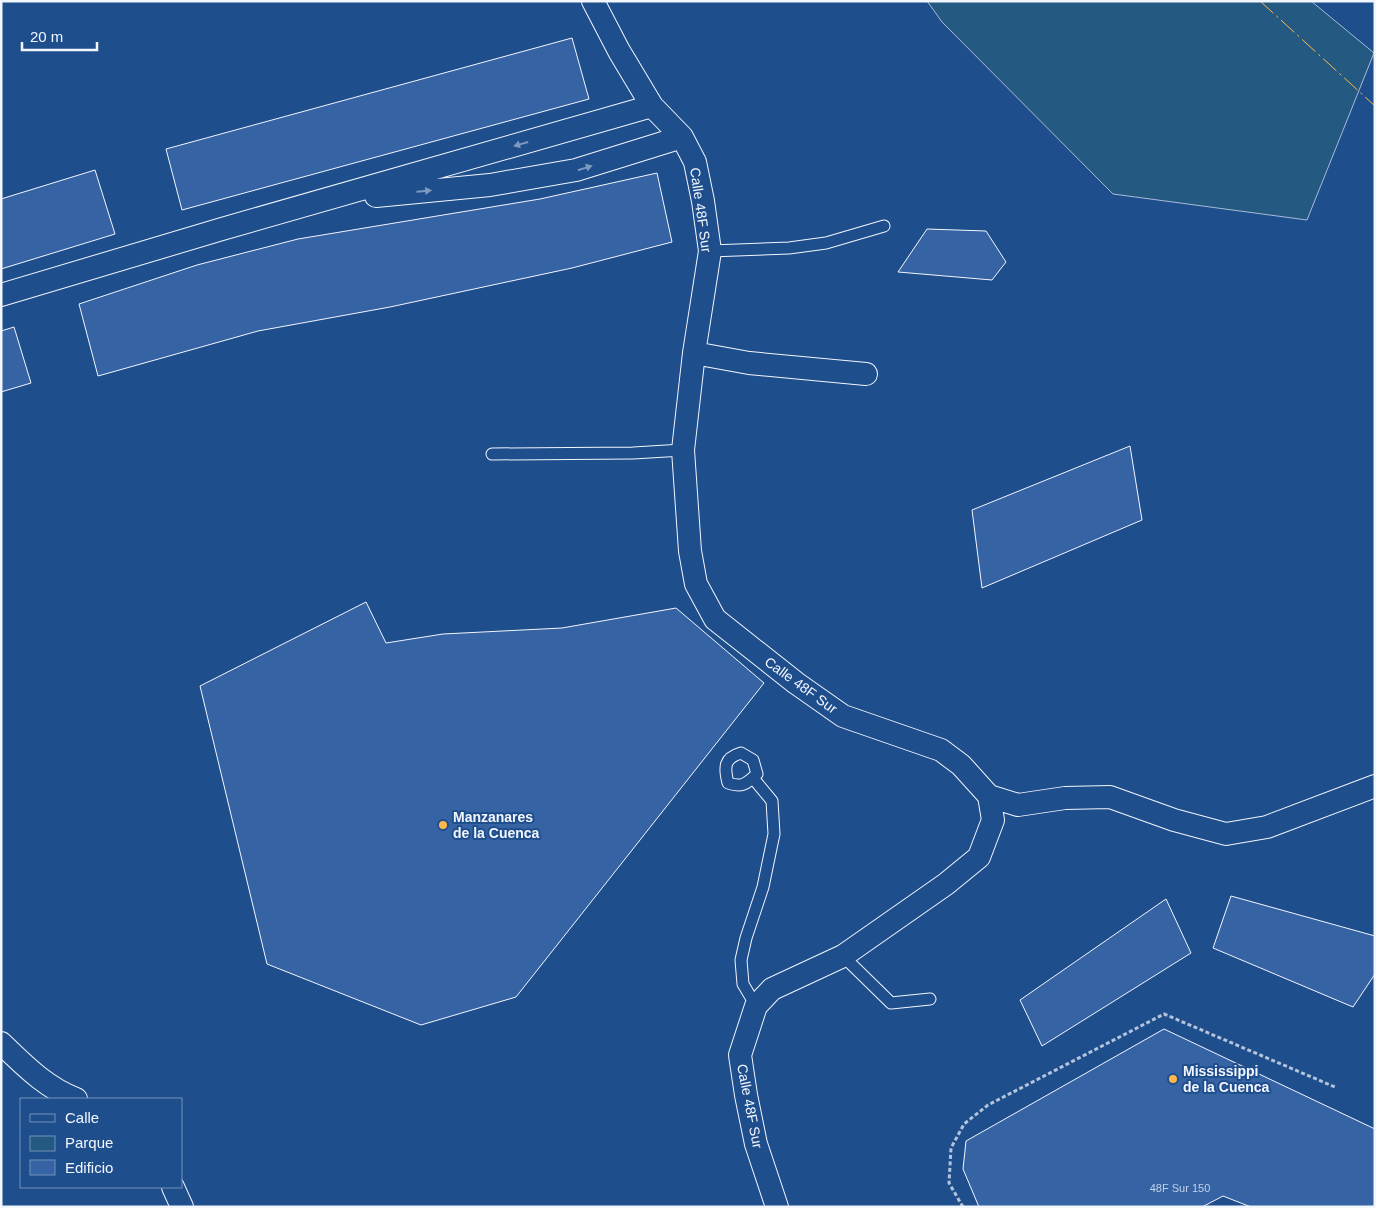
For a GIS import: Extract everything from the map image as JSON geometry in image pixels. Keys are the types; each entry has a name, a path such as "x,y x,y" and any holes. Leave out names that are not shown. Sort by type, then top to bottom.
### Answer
{"street":[{"name":"Calle 48F Sur","path":"593,1 619,51 652,106 682,137 695,162 710,251 694,353 683,450 690,551 696,584 715,619 796,683 843,716 941,750 961,765 989,796 992,820 979,857 946,884 843,956 772,989 756,1006 740,1055 756,1144 778,1207"},
{"path":"1,295 652,106"},
{"path":"323,201 490,185 576,170 682,137"},
{"path":"694,353 749,363 866,374"},
{"path":"989,796 1018,805 1065,798 1110,797 1174,820 1226,834 1267,827 1375,786"},
{"path":"1,1043 30,1071 62,1094 73,1098"},
{"path":"172,1188 182,1207"}],"lane":[{"path":"710,251 796,247 826,242 884,226"},
{"path":"492,454 633,453 683,450"},
{"path":"753,778 772,801 774,834 763,888 746,938 741,960 743,984 756,1006"},
{"path":"843,956 891,1003 930,999"}],"path":[{"path":"964,1207 949,1183 951,1148 964,1124 988,1105 1164,1014 1335,1087"}],"green space":[{"path":"927,1 1311,1 1374,53 1307,220 1113,194 942,22"}],"building":[{"path":"572,38 589,99 182,210 166,149"},
{"path":"95,170 115,234 1,269 1,199"},
{"path":"657,173 672,242 572,268 390,307 258,331 98,376 79,304 197,265 298,239 540,199"},
{"path":"927,229 986,231 1006,262 992,280 898,272"},
{"path":"14,327 31,383 1,392 1,331"},
{"path":"1130,446 1142,520 982,588 972,510"},
{"name":"Manzanares de la Cuenca","path":"366,602 386,643 443,634 562,628 676,608 764,683 516,997 421,1025 267,964 200,686"},
{"path":"1231,896 1375,936 1375,974 1353,1007 1213,948"},
{"path":"1166,899 1191,953 1042,1046 1020,1000"},
{"name":"Mississippi de la Cuenca","path":"1164,1029 1375,1129 1375,1207 1251,1207 1223,1196 1202,1207 979,1207 963,1169 966,1141"}],"power":[{"path":"1260,1 1375,106"}],"place":[{"name":"Manzanares de la Cuenca","path":"443,825"},
{"name":"Mississippi de la Cuenca","path":"1173,1079"}]}
